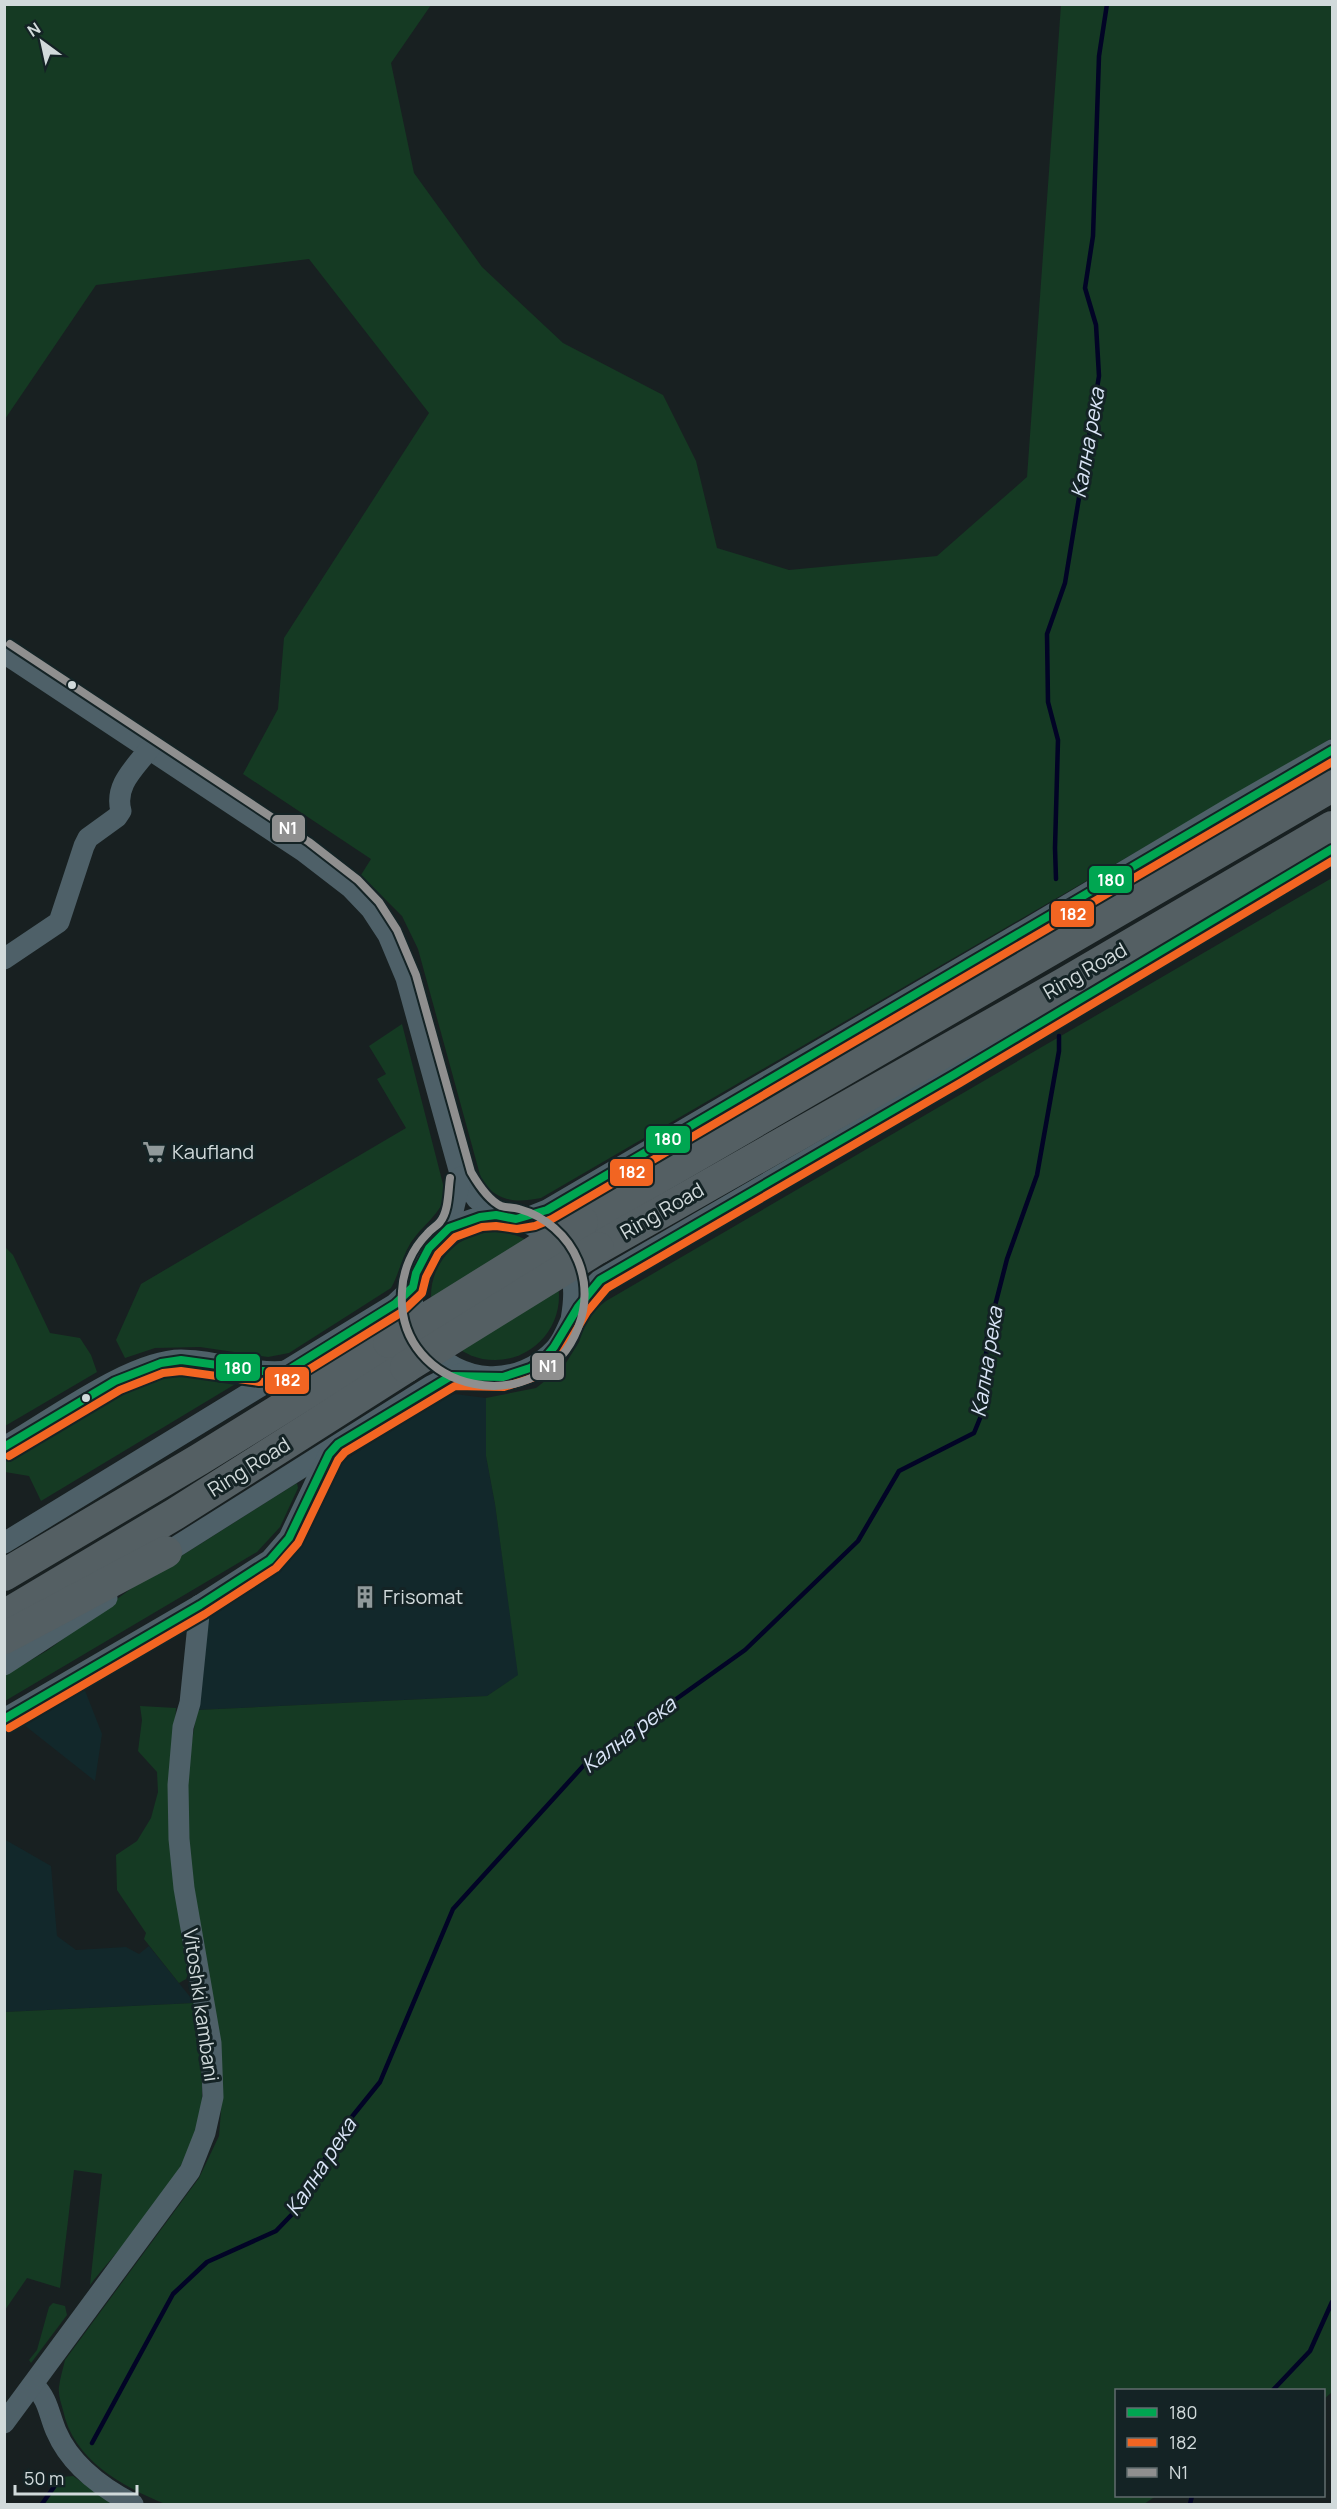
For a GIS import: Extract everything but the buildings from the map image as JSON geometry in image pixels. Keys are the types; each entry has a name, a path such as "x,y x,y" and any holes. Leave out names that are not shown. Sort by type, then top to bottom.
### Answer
{"highway":[{"name":"Ring Road","path":"4,1616 175,1514 398,1355 590,1235 1332,786"},
{"name":"Ring Road","path":"590,1235 1237,883 1332,828"},
{"path":"1237,883 1325,853"},
{"name":"Ring Road","path":"4,1575 200,1459 398,1355"},
{"path":"4,1638 166,1552"}],"street":[{"path":"4,653 150,748 328,869 371,909 388,935 406,978 460,1177 477,1198 506,1217 533,1226 548,1236 560,1250 573,1284 574,1302 571,1320 557,1346 542,1361 522,1372 494,1378 466,1373 442,1360 424,1339 414,1314 412,1287 418,1266 429,1248 449,1228 464,1221 506,1217 532,1216 547,1210 1332,750"},
{"path":"4,959 59,922 84,846 95,832 117,817 121,811 118,799 119,790 150,748"},
{"name":"Ring Road","path":"571,1320 582,1298 600,1280 1027,1032 1325,853"},
{"path":"449,1228 453,1218 460,1177"},
{"path":"4,1543 395,1304 412,1287"},
{"path":"4,1447 118,1380 159,1363 180,1360 269,1371 287,1371"},
{"path":"4,1665 108,1596 166,1552 431,1386 451,1376 466,1373"},
{"path":"4,1719 242,1580 270,1560 289,1538 329,1454 338,1444"},
{"name":"Vitoshki kambani","path":"4,2423 190,2170 205,2133 213,2097 211,2043 184,1888 179,1839 178,1785 183,1727 190,1703 200,1605"},
{"path":"34,2385 50,2408 56,2430 66,2449 79,2465 99,2483 131,2504"}],"shaded area":[{"path":"455,1394 486,1398 486,1456 519,1675 487,1696 197,1710 206,1616 260,1584 280,1568 295,1550 339,1464 439,1399"},
{"path":"84,1688 102,1734 95,1781 23,1724"},
{"path":"4,1839 51,1866 57,1936 76,1950 126,1947 139,1954 149,1946 195,2003 5,2012"}],"green space":[{"path":"5,5 431,5 391,63 414,173 482,267 563,343 663,395 696,461 717,548 789,570 937,556 1027,477 1061,5 1332,5 1332,738 541,1198 516,1200 495,1194 482,1182 418,949 402,916 361,875 371,859 243,774 278,709 284,638 429,413 309,259 96,285 5,419"},
{"path":"1332,878 1332,2392 1325,2398 1325,2389 1115,2389 1115,2497 1154,2497 1144,2504 165,2504 116,2480 88,2457 68,2428 59,2393 65,2360 199,2178 219,2136 222,2098 189,1891 185,1785 197,1710 487,1696 518,1675 495,1504 486,1456 486,1398 536,1388 564,1366 579,1342 587,1316 606,1301"},
{"path":"402,1024 446,1196 438,1210 410,1244 391,1288 289,1353 268,1357 200,1347 155,1348 125,1358 116,1340 141,1284 406,1128 377,1079 386,1074 369,1046"},
{"path":"495,1232 519,1237 540,1251 554,1272 559,1296 554,1320 540,1341 519,1355 495,1360 471,1355 450,1341 436,1320 431,1296 436,1272 450,1251 471,1237"},
{"path":"5,1247 13,1255 50,1333 80,1338 91,1355 97,1372 5,1426"},
{"path":"165,1376 242,1380 41,1501 29,1476 5,1472 4,1459 126,1389"},
{"path":"297,1483 298,1488 280,1527 257,1552 5,1701 4,1676 48,1650 140,1582"},
{"path":"140,1706 176,1708 174,1742 190,1970 186,1979 179,1983 144,1939 146,1933 117,1890 116,1855 137,1841 151,1818 158,1792 157,1772 138,1751 142,1720"},
{"path":"195,2003 202,2095 199,2121 190,2147 177,2172 144,2220 90,2285 102,2174 74,2170 60,2288 27,2278 5,2310 5,2012"},
{"path":"53,2303 65,2306 67,2315 31,2363 29,2360 37,2350 49,2307"},
{"path":"73,2476 113,2504 42,2504 61,2477"}],"waterway":[{"name":"Кална река","path":"1056,879 1058,740 1048,702 1047,634 1065,583 1099,376 1096,325 1085,288 1093,236 1099,56 1107,4"},
{"name":"Кална река","path":"92,2443 173,2294 207,2262 276,2231 300,2206 338,2134 380,2082 453,1909 585,1764 745,1650 858,1541 899,1471 974,1433 983,1411 987,1337 1007,1259 1037,1175 1059,1051 1059,1036"},
{"path":"1274,2389 1310,2351 1332,2302"},
{"name":"Кална река","path":"42,2504 61,2477"},
{"path":"1190,2504 1192,2497"}],"transit line":[{"name":"N1","path":"10,644 309,842 358,880 379,902 397,930 416,975 471,1172 484,1191 496,1203 503,1207 529,1212 562,1235 574,1252 581,1269 584,1295 583,1312 578,1328 560,1358 534,1377 504,1385 473,1384 445,1373 421,1354 406,1326 402,1291 406,1268 417,1246 443,1217 447,1207 450,1178"},
{"name":"180","path":"4,1447 115,1381 161,1363 181,1360 261,1371 287,1371 395,1304 413,1287 416,1273 429,1248 449,1228 480,1217 496,1215 516,1219 547,1210 1332,750"},
{"name":"182","path":"9,1456 120,1390 163,1373 181,1371 259,1382 292,1380 402,1312 422,1293 426,1277 438,1254 455,1237 482,1227 517,1229 535,1226 552,1219 1332,762"},
{"name":"180","path":"4,1719 200,1605 270,1560 289,1538 329,1454 338,1444 451,1376 503,1377 530,1368 544,1359 554,1347 578,1307 600,1280 955,1074 1332,849"},
{"name":"182","path":"9,1728 205,1614 276,1568 298,1543 338,1460 345,1452 455,1386 504,1387 535,1377 550,1367 562,1354 587,1312 607,1288 960,1083 1332,861"}],"place":[{"name":"Kaufland","path":"154,1152"},
{"name":"Frisomat","path":"365,1597"}]}
